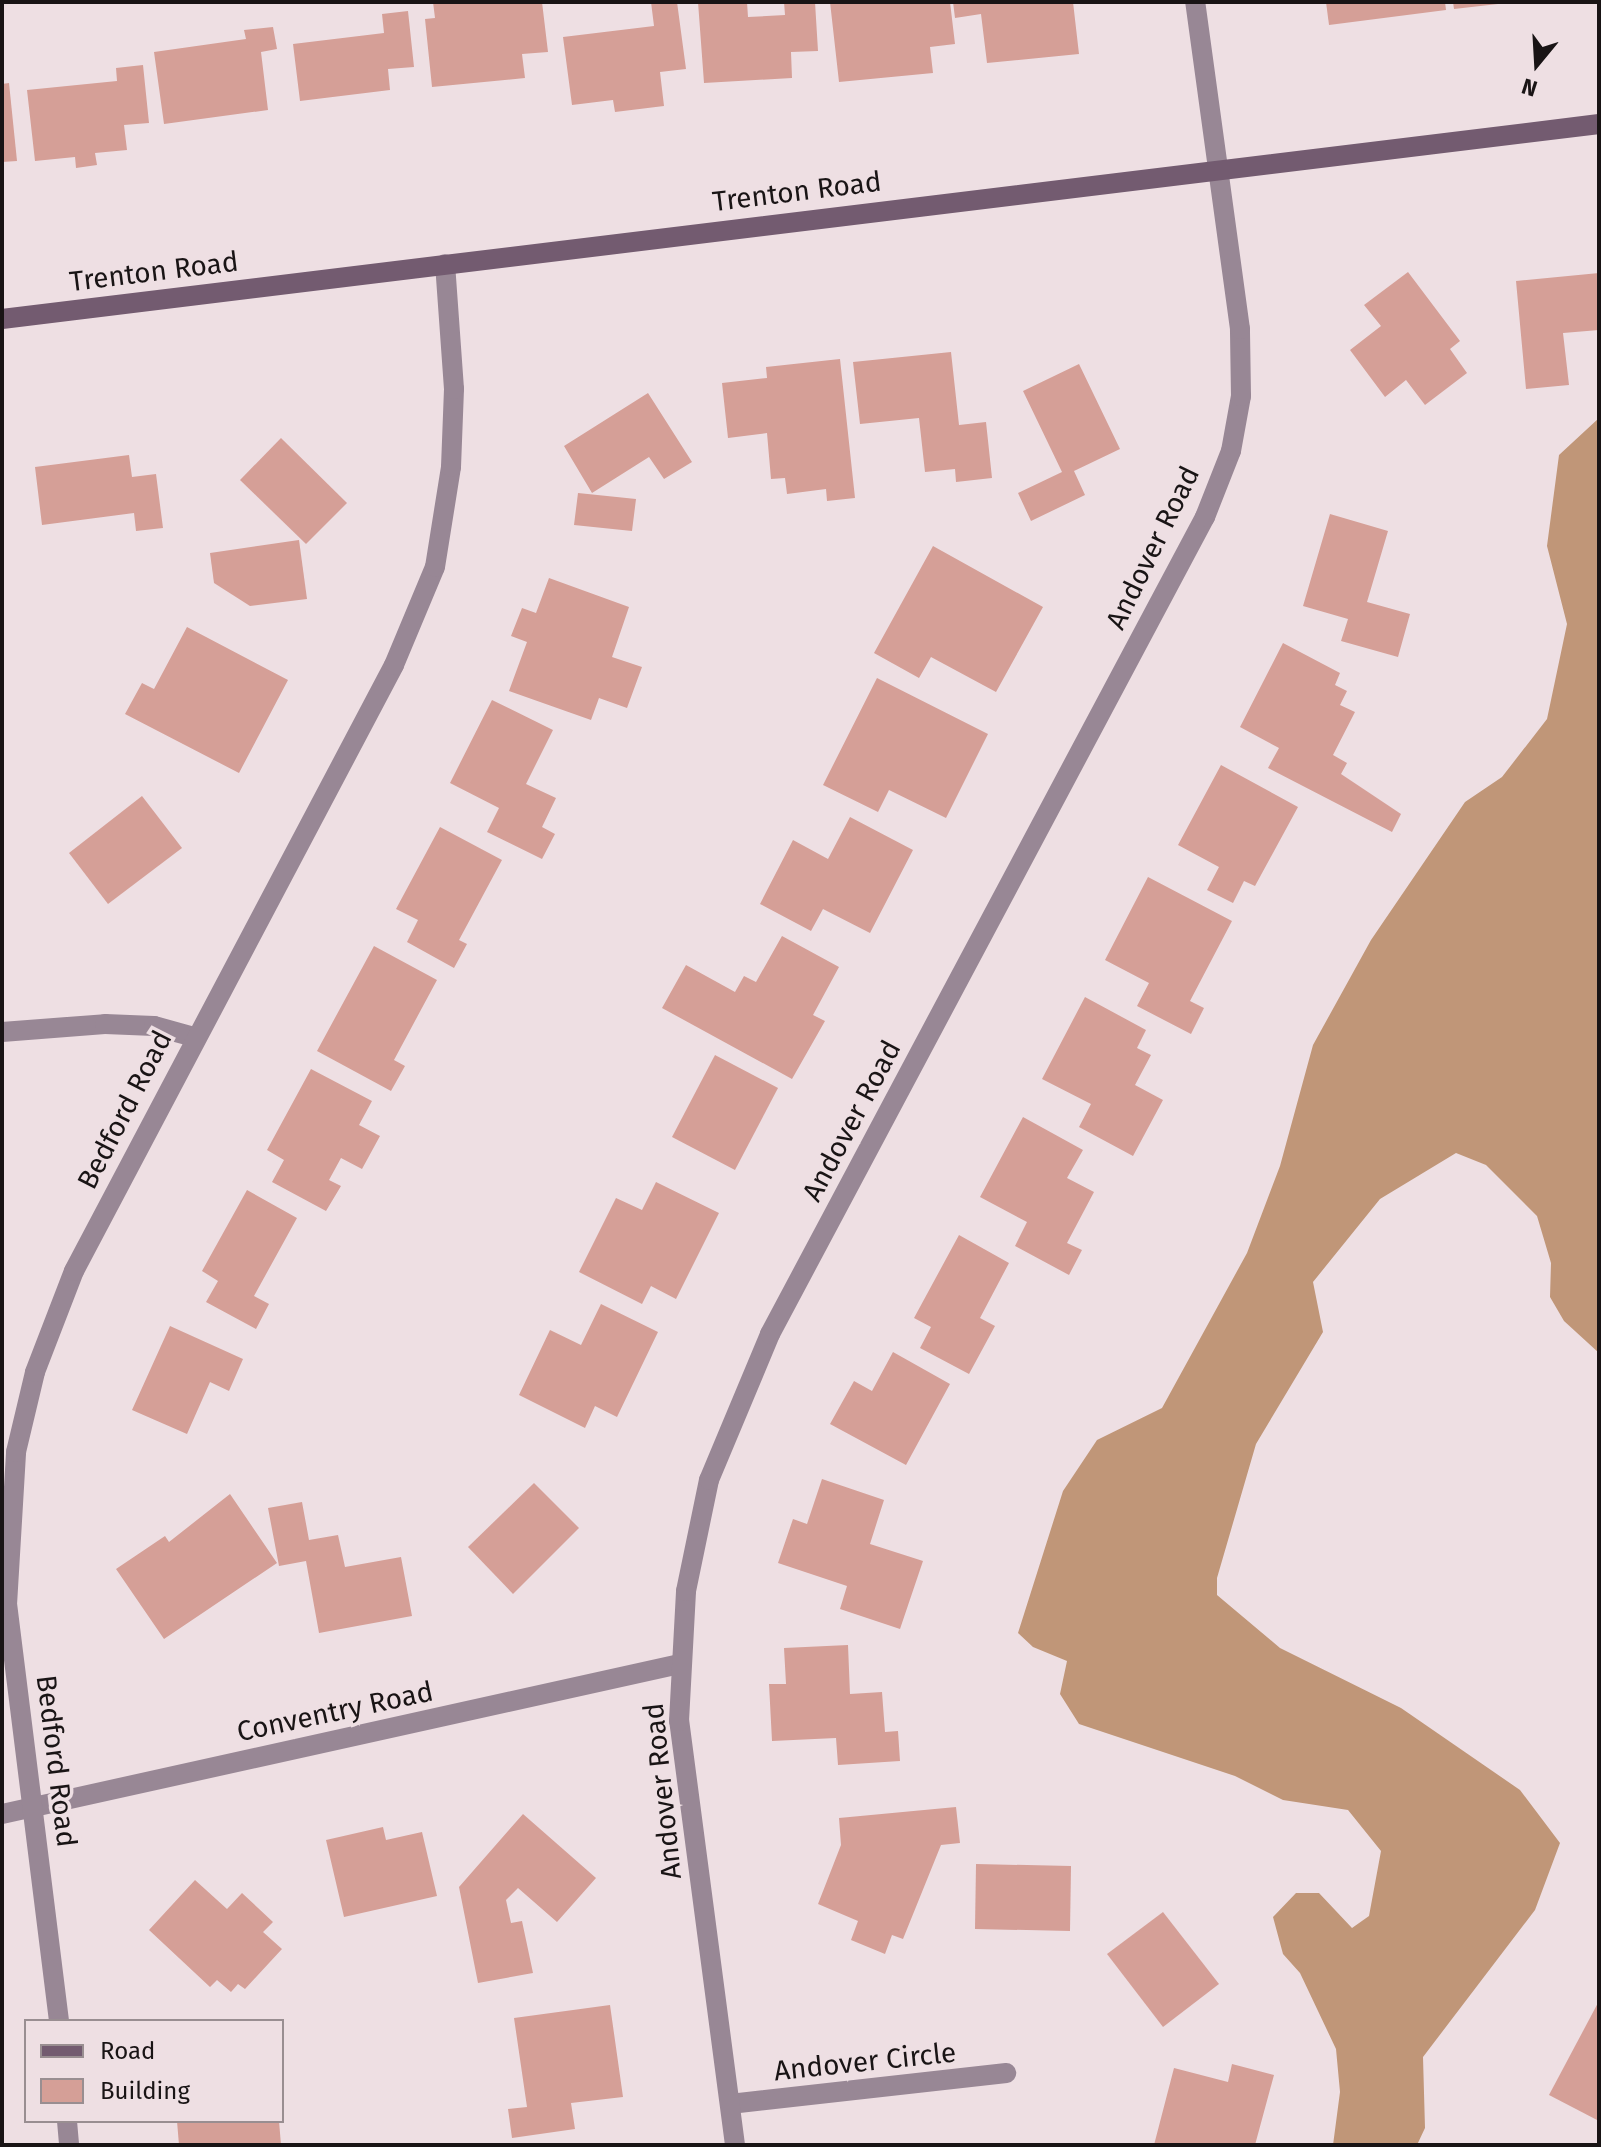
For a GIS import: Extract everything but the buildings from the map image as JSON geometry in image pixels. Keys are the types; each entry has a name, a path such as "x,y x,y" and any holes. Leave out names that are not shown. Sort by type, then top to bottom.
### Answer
{"main road":[{"name":"Trenton Road","path":"2,319 1217,167 1599,124"}],"street":[{"name":"Andover Road","path":"735,2145 679,1721 686,1591 709,1480 746,1385 1205,517 1231,451 1241,396 1240,329 1195,2"},
{"name":"Bedford Road","path":"59,2019 7,1605 16,1452 35,1372 74,1271 194,1037 394,665 435,567 451,467 454,389 445,264"},
{"path":"2,1032 105,1024 154,1026 194,1037"},
{"name":"Conventry Road","path":"2,1814 680,1664"},
{"name":"Andover Circle","path":"730,2104 1006,2073"},
{"path":"67,2123 69,2145"}],"shaded area":[{"path":"1599,418 1599,1353 1564,1321 1550,1297 1551,1263 1537,1216 1486,1165 1456,1153 1380,1199 1313,1282 1323,1332 1256,1444 1217,1578 1217,1595 1280,1648 1401,1708 1520,1790 1560,1843 1535,1910 1423,2057 1425,2128 1417,2145 1333,2145 1340,2092 1336,2049 1300,1973 1283,1954 1273,1917 1296,1893 1319,1893 1352,1928 1369,1916 1381,1851 1348,1810 1283,1800 1235,1776 1079,1724 1060,1694 1067,1661 1033,1647 1018,1633 1063,1491 1097,1440 1162,1408 1247,1253 1280,1166 1313,1045 1371,940 1465,802 1502,777 1547,719 1567,624 1547,546 1559,455"}]}
